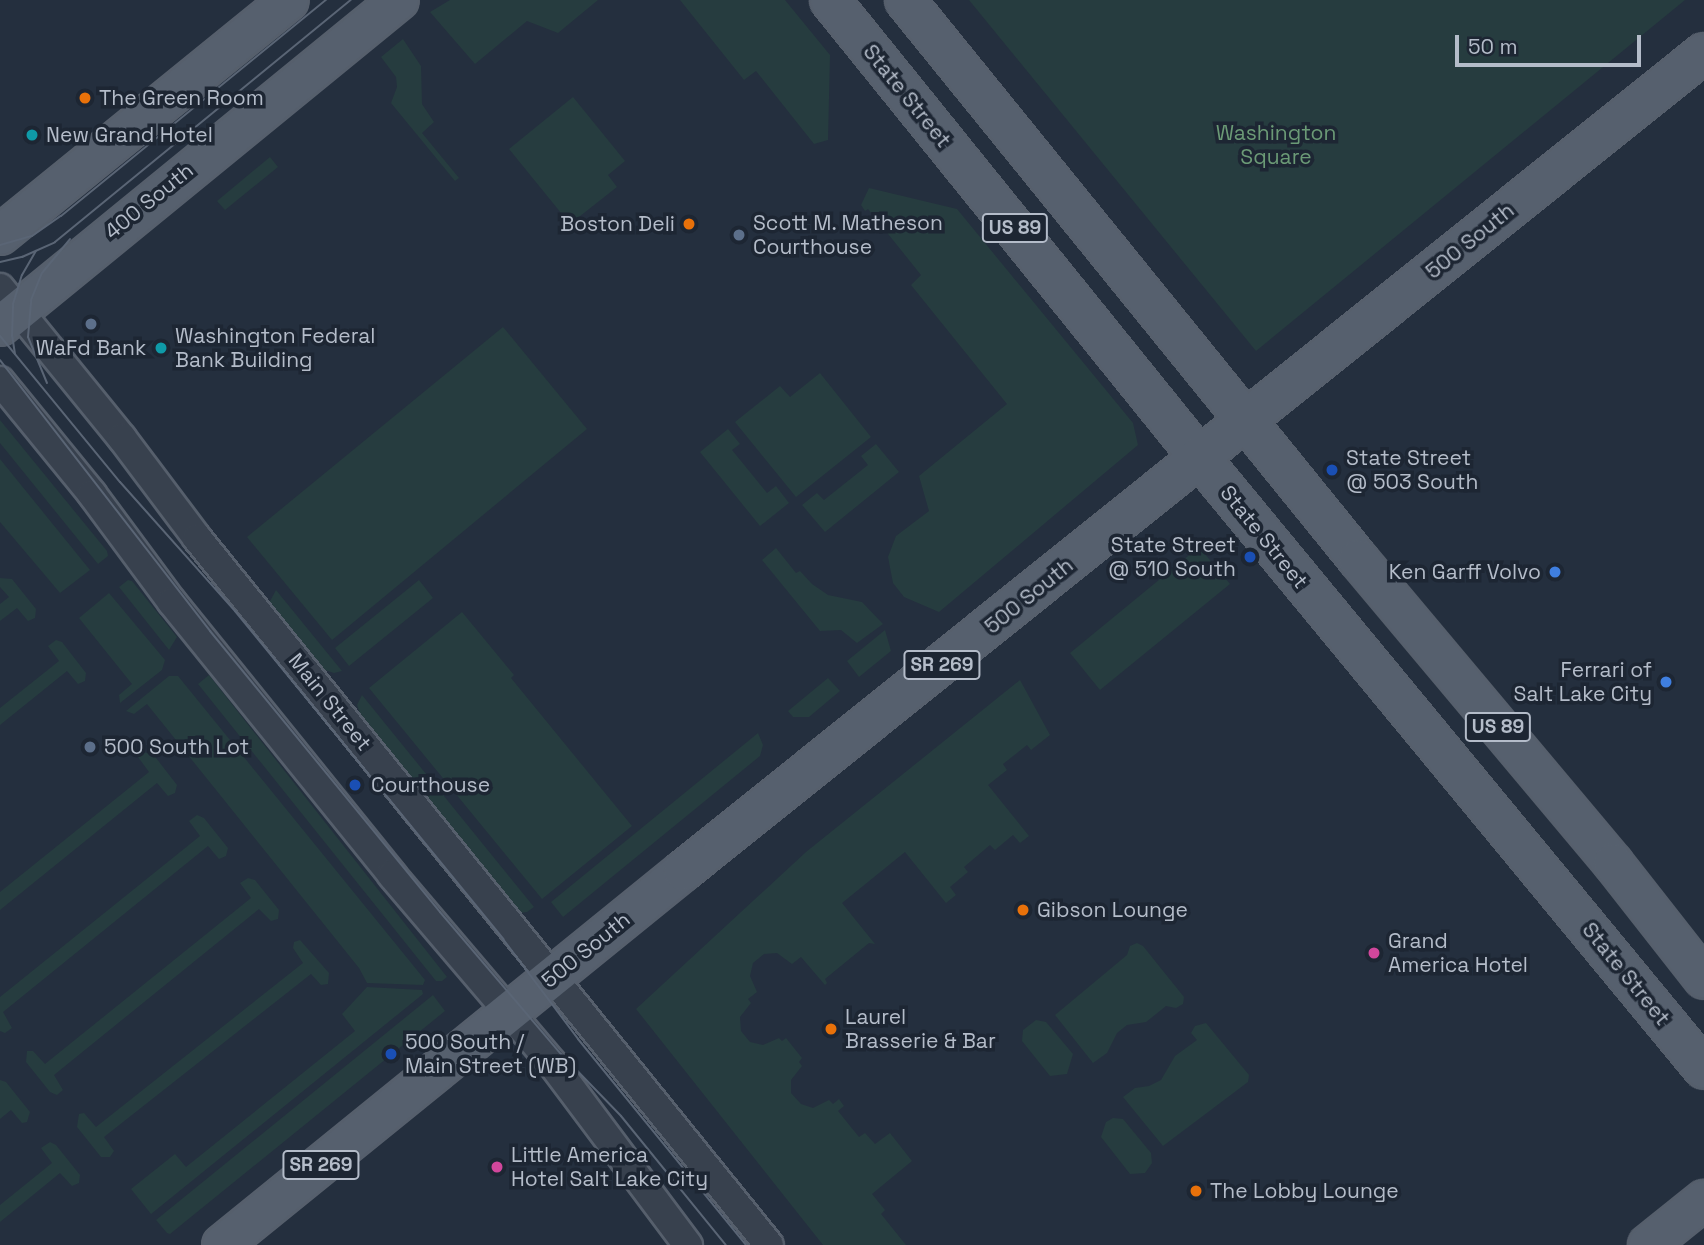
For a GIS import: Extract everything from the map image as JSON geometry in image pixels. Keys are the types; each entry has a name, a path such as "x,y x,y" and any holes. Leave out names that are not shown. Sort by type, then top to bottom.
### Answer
{"main road":[{"path":"0,236 289,0"},
{"name":"400 South","path":"6,308 399,0"},
{"name":"State Street","path":"830,0 1199,457 1704,1069"},
{"name":"US 89","path":"905,0 1704,978"},
{"name":"500 South","path":"222,1245 1704,53"},
{"path":"1648,1245 1704,1200"}],"street":[{"name":"Main Street","path":"6,308 122,438 205,548 769,1245"},
{"path":"0,381 84,484 172,602 602,1127 688,1245"}],"green space":[{"path":"450,0 598,0 558,33 527,21 475,64 430,12"},
{"path":"680,0 785,0 830,55 828,140 814,144 756,71 744,80"},
{"name":"Washington Square","path":"969,0 1685,0 1256,351"},
{"path":"403,39 421,66 422,104 434,122 422,133 459,178 455,181 391,103 397,87 396,77 381,57"},
{"path":"573,97 625,161 608,175 617,187 570,224 509,149"},
{"path":"270,157 278,167 225,210 217,201"},
{"path":"869,188 957,209 1133,423 1138,445 939,612 904,597 893,583 888,557 896,536 929,511 919,476 1007,404 911,285 921,275 868,209 865,211 861,205"},
{"path":"503,327 587,429 332,640 247,537"},
{"path":"820,373 871,437 796,497 735,422 780,386 790,397"},
{"path":"0,420 107,551 108,556 98,564 0,443"},
{"path":"728,429 740,444 732,450 767,493 776,486 789,503 760,526 700,452"},
{"path":"876,444 899,472 825,532 802,505 817,493 824,500 868,465 861,456"},
{"path":"0,459 90,570 60,593 0,522"},
{"path":"1199,547 1230,584 1100,690 1070,653"},
{"path":"776,548 796,573 800,571 828,595 862,602 883,624 857,643 841,630 820,631 762,560"},
{"path":"0,578 12,579 36,609 35,618 28,621 17,608 0,621 0,604 9,597 0,587"},
{"path":"128,580 132,581 177,637 169,650 119,587"},
{"path":"419,580 433,598 349,666 335,648"},
{"path":"276,590 342,671 334,673 325,670 269,603"},
{"path":"109,593 165,660 162,670 120,703 119,695 132,684 79,618"},
{"path":"462,612 514,675 511,678 632,826 542,899 369,688"},
{"path":"885,630 891,651 859,677 847,661"},
{"path":"56,640 62,642 86,673 85,681 78,684 67,671 0,725 0,708 59,661 48,646"},
{"path":"209,675 447,977 442,981 436,981 198,684"},
{"path":"169,676 178,676 425,980 423,985 367,983 359,968 147,704 134,714 126,711"},
{"path":"828,678 840,691 809,717 793,717 788,711"},
{"path":"1020,680 1050,735 1031,750 1027,745 1003,764 1007,770 988,785 1029,836 1020,843 1013,835 995,850 990,845 964,867 968,872 950,887 956,895 946,903 905,852 842,903 875,944 869,943 825,979 825,985 801,957 792,964 777,953 764,954 753,963 750,976 757,992 748,999 751,1003 740,1017 741,1031 750,1042 763,1045 786,1038 802,1058 799,1062 802,1066 791,1080 791,1093 801,1104 813,1108 829,1100 833,1104 839,1099 844,1106 838,1111 859,1137 865,1133 875,1144 890,1133 912,1161 872,1194 885,1210 881,1214 906,1245 823,1245 636,1009 806,852"},
{"path":"362,695 534,907 520,913 361,716 357,705"},
{"path":"758,733 763,745 760,756 563,917 551,902"},
{"path":"142,752 153,754 177,785 175,793 168,796 157,783 0,910 0,892 149,772 138,757"},
{"path":"197,815 204,818 228,848 226,856 219,859 208,846 3,1012 12,1028 5,1033 0,1031 0,997 200,836 189,821"},
{"path":"248,878 255,880 279,910 278,919 271,921 259,909 54,1075 63,1090 57,1095 50,1092 26,1062 27,1051 33,1051 45,1064 251,898 240,883"},
{"path":"300,940 329,973 328,984 321,985 311,974 104,1137 114,1151 110,1157 101,1157 77,1127 79,1114 84,1113 96,1127 303,963 293,948 294,942"},
{"path":"1137,943 1143,946 1184,997 1183,1004 1176,1008 1166,1006 1146,1022 1127,1025 1117,1033 1107,1053 1093,1063 1055,1015 1127,955 1130,946"},
{"path":"367,987 422,990 423,994 151,1214 131,1189 175,1154 186,1167 355,1031 342,1014"},
{"path":"433,995 445,1011 170,1234 167,1233 156,1220"},
{"path":"1036,1020 1046,1022 1073,1054 1067,1074 1050,1076 1022,1041 1023,1030"},
{"path":"1206,1023 1249,1075 1248,1082 1163,1146 1123,1097 1135,1088 1149,1086 1161,1080 1175,1056 1197,1040 1191,1033 1195,1026"},
{"path":"0,1080 6,1082 30,1112 27,1122 22,1123 11,1110 0,1119"},
{"path":"1113,1118 1123,1119 1151,1153 1152,1163 1145,1173 1130,1174 1101,1137 1106,1122"},
{"path":"50,1142 56,1145 80,1175 79,1183 72,1186 60,1173 0,1222 0,1205 52,1163 41,1148"}],"tram line":[{"path":"0,245 32,236 61,216 326,0"},
{"path":"0,262 22,257 55,242 351,0"},
{"path":"47,383 28,337 31,300 42,273 70,239"},
{"path":"15,354 12,336 13,304 22,275 36,251"},
{"path":"0,336 120,482 235,611 503,939 578,1039 746,1245"},
{"path":"0,360 210,631 440,912 561,1054 621,1116 726,1245"}],"place":[{"name":"The Green Room","path":"85,98"},
{"name":"New Grand Hotel","path":"32,135"},
{"name":"Boston Deli","path":"689,224"},
{"name":"Scott M. Matheson Courthouse","path":"739,235"},
{"name":"WaFd Bank","path":"91,324"},
{"name":"Washington Federal Bank Building","path":"161,348"},
{"name":"State Street @ 503 South","path":"1332,470"},
{"name":"State Street @ 510 South","path":"1250,557"},
{"name":"Ken Garff Volvo","path":"1555,572"},
{"name":"Ferrari of Salt Lake City","path":"1666,682"},
{"name":"500 South Lot","path":"90,747"},
{"name":"Courthouse","path":"355,785"},
{"name":"Gibson Lounge","path":"1023,910"},
{"name":"Grand America Hotel","path":"1374,953"},
{"name":"Laurel Brasserie & Bar","path":"831,1029"},
{"name":"500 South / Main Street (WB)","path":"391,1054"},
{"name":"Little America Hotel Salt Lake City","path":"497,1167"},
{"name":"The Lobby Lounge","path":"1196,1191"}]}
